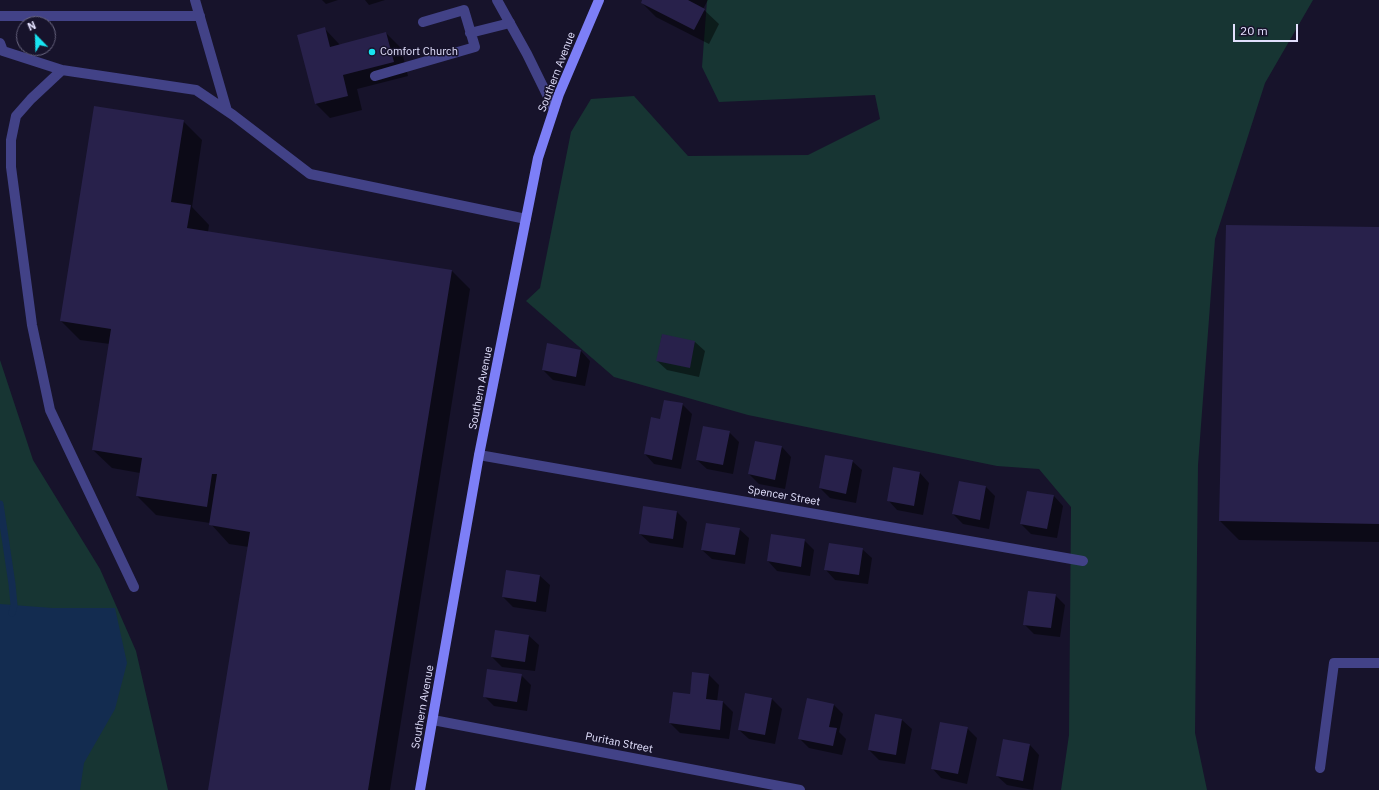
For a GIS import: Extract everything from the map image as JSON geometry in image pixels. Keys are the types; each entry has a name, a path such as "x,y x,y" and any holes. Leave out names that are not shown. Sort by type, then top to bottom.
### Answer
{"main road":[{"name":"Southern Avenue","path":"420,790 480,455 538,158 576,50 599,0"}],"street":[{"path":"195,0 205,40 227,111"},
{"path":"497,0 527,54 554,109"},
{"path":"374,76 475,47 464,10 423,22"},
{"path":"0,16 200,16"},
{"path":"470,32 510,23"},
{"path":"0,43 4,51 62,70 196,90 227,111 310,174 526,220"},
{"path":"62,70 31,99 16,116 10,140 11,167 32,325 50,410 134,587"},
{"name":"Spencer Street","path":"480,455 1084,561"},
{"path":"1320,768 1334,663 1379,663"},
{"name":"Puritan Street","path":"433,720 800,790"}],"green space":[{"path":"707,0 1313,0 1265,83 1215,239 1198,465 1195,733 1207,790 1061,790 1069,735 1071,507 1039,469 997,466 748,415 614,377 526,301 540,288 571,132 591,99 634,96 688,156 808,155 880,119 875,95 719,102 702,67"},
{"path":"0,360 33,460 100,569 136,651 168,790 0,790"}],"water":[{"path":"0,604 52,608 115,608 127,663 115,709 84,763 80,790 0,790"}],"building":[{"path":"642,0 688,0 705,9 694,30 641,3"},
{"path":"325,27 330,47 386,32 394,62 343,75 348,96 315,104 297,35"},
{"path":"94,106 184,120 171,202 191,205 187,228 452,270 368,790 208,790 250,532 209,525 217,474 212,474 207,507 136,496 142,458 92,450 111,329 60,321"},
{"path":"1226,225 1379,227 1379,524 1219,521"},
{"path":"662,334 695,341 690,368 656,361"},
{"path":"547,343 581,350 576,377 542,370"},
{"path":"664,400 683,403 672,460 644,454 651,417 660,419"},
{"path":"703,426 730,431 723,465 696,460"},
{"path":"755,441 782,446 775,480 748,474"},
{"path":"825,455 853,460 846,494 819,488"},
{"path":"893,467 920,472 914,506 887,501"},
{"path":"959,481 986,486 980,520 952,514"},
{"path":"1027,491 1054,495 1047,529 1020,524"},
{"path":"643,506 677,511 673,539 639,534"},
{"path":"706,523 740,528 735,555 701,550"},
{"path":"771,534 805,539 801,567 767,561"},
{"path":"829,543 863,548 859,575 824,570"},
{"path":"506,570 540,575 536,602 502,597"},
{"path":"1028,591 1056,594 1051,628 1023,625"},
{"path":"495,630 529,635 525,662 491,657"},
{"path":"487,669 522,674 517,702 483,697"},
{"path":"692,672 709,674 706,699 723,701 720,730 669,723 673,692 690,694"},
{"path":"745,693 772,698 765,735 738,730"},
{"path":"807,698 834,704 829,727 837,728 833,746 798,739"},
{"path":"875,714 902,719 896,755 868,750"},
{"path":"940,722 968,727 958,774 931,769"},
{"path":"1003,739 1030,744 1023,781 996,776"}],"waterway":[{"path":"0,504 12,584 14,605 12,613"}],"place":[{"name":"Comfort Church","path":"372,52"}]}
